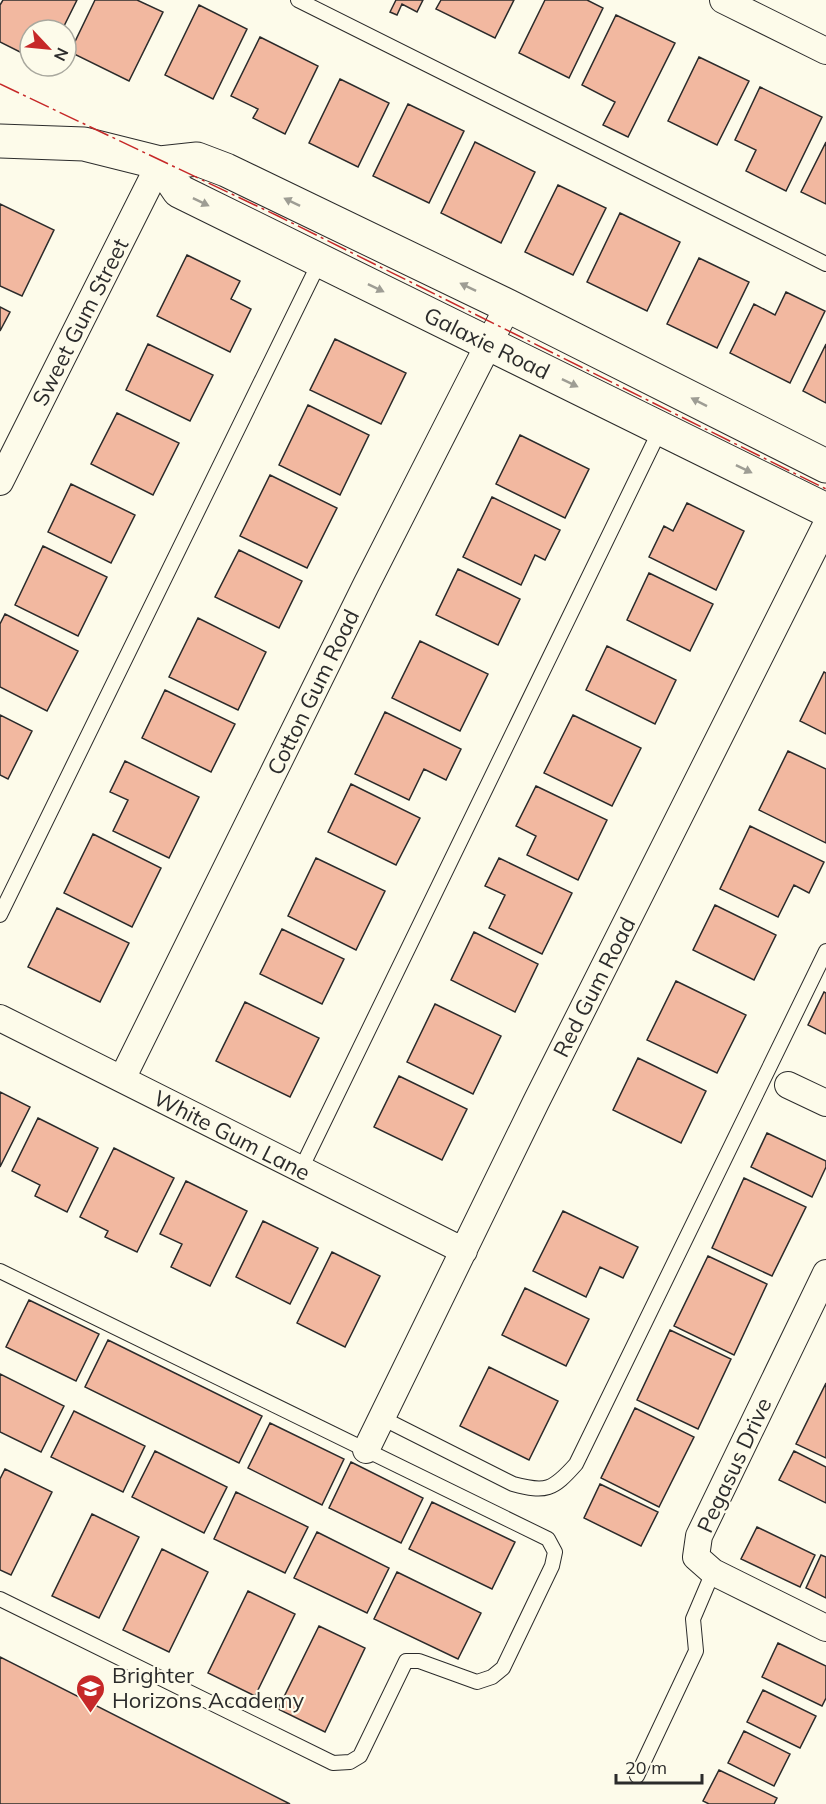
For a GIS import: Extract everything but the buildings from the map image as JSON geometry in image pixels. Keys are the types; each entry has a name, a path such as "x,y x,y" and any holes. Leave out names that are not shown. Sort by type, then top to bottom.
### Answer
{"street":[{"path":"723,0 826,51"},
{"name":"Galaxie Road","path":"0,141 84,144 160,163 196,159 226,170 508,306 826,466"},
{"name":"Galaxie Road","path":"160,163 179,191 826,510"},
{"name":"Sweet Gum Street","path":"0,482 160,163"},
{"name":"Cotton Gum Road","path":"122,1079 366,585 508,306"},
{"name":"Red Gum Road","path":"366,1450 537,1102 826,525"},
{"name":"White Gum Lane","path":"0,1018 464,1251"},
{"path":"788,1085 826,1103"},
{"name":"Pegasus Drive","path":"826,1273 699,1536 696,1557 713,1572 826,1628"}],"lane":[{"path":"298,0 826,264"},
{"path":"0,915 320,261"},
{"path":"301,1169 661,428"},
{"path":"382,1418 513,1484 534,1490 548,1488 562,1480 576,1464 826,951"},
{"path":"0,1271 548,1539 555,1552 552,1566 502,1668 492,1677 477,1682 419,1661 406,1660 360,1756 350,1762 333,1763 0,1599"},
{"path":"637,1776 696,1651 693,1619 713,1572"}],"power":[{"path":"0,84 278,216 826,489"}],"place":[{"name":"Brighter Horizons Academy","path":"91,1714"}]}
